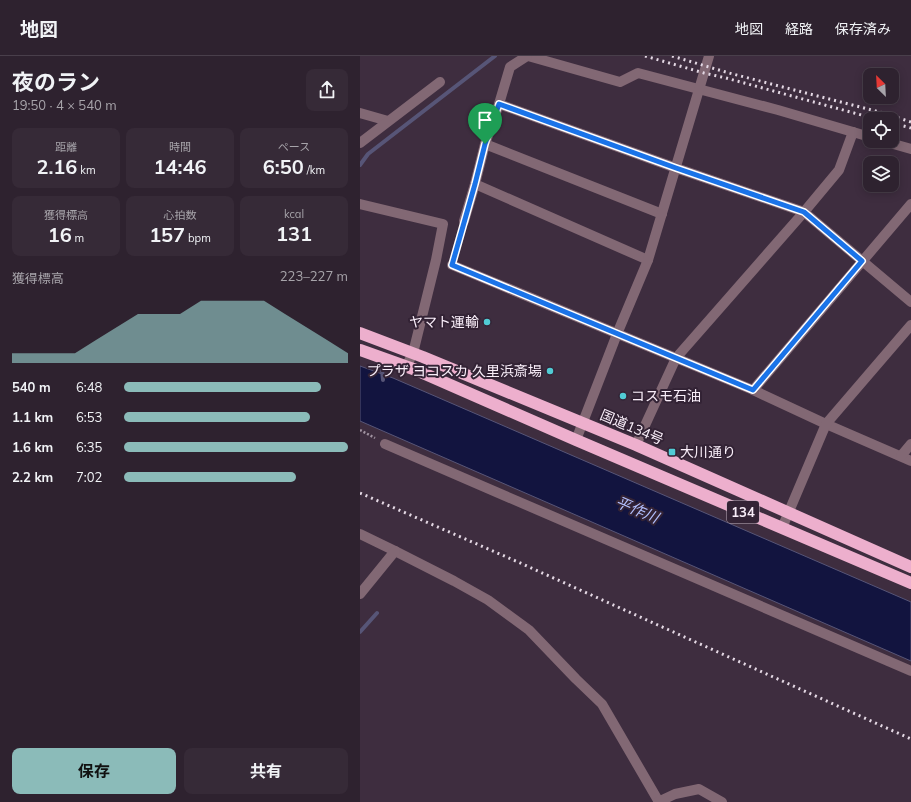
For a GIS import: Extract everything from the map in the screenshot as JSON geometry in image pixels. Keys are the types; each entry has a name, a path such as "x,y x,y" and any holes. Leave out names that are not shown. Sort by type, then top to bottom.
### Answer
{"highway":[{"name":"国道134号","path":"360,333 583,422 911,567"},
{"name":"134","path":"360,350 406,367 911,583"}],"street":[{"path":"464,221 485,144 510,67 527,56 620,82 638,72 863,135"},
{"path":"576,440 617,334 648,260 709,56"},
{"path":"360,143 440,82"},
{"path":"499,104 676,168 804,212 911,302"},
{"path":"360,113 388,121"},
{"path":"636,445 676,358 839,170 853,132"},
{"path":"485,144 662,214"},
{"path":"899,146 911,149"},
{"path":"475,184 648,260"},
{"path":"360,204 443,224 436,260 412,353 406,367"},
{"path":"753,390 911,204"},
{"path":"452,265 753,390 911,461"},
{"path":"782,528 826,424 911,325"},
{"path":"385,444 911,670"},
{"path":"901,456 911,444"},
{"path":"360,534 395,550 488,600 529,630 602,704 659,802 675,794 699,789 722,802"},
{"path":"360,594 395,550"}],"path":[{"path":"452,265 464,221"},
{"path":"360,430 385,444"}],"water":[{"name":"平作川","path":"360,366 393,378 911,602 911,661 360,421"}],"waterway":[{"path":"360,165 368,154 495,56"},
{"path":"382,370 383,380"},
{"path":"360,632 377,613"}],"railway":[{"path":"645,56 863,115"},
{"path":"672,56 729,73 887,114 911,122"},
{"path":"899,125 911,128"},
{"path":"360,493 518,562 911,739"}],"place":[{"name":"ヤマト運輸","path":"487,322"},
{"name":"プラザ ヨコスカ 久里浜斎場","path":"550,371"},
{"name":"コスモ石油","path":"623,396"},
{"name":"大川通り","path":"672,452"}],"route":[{"path":"499,104 676,168 804,212 862,261 753,390 452,265 485,144 499,104"}]}
